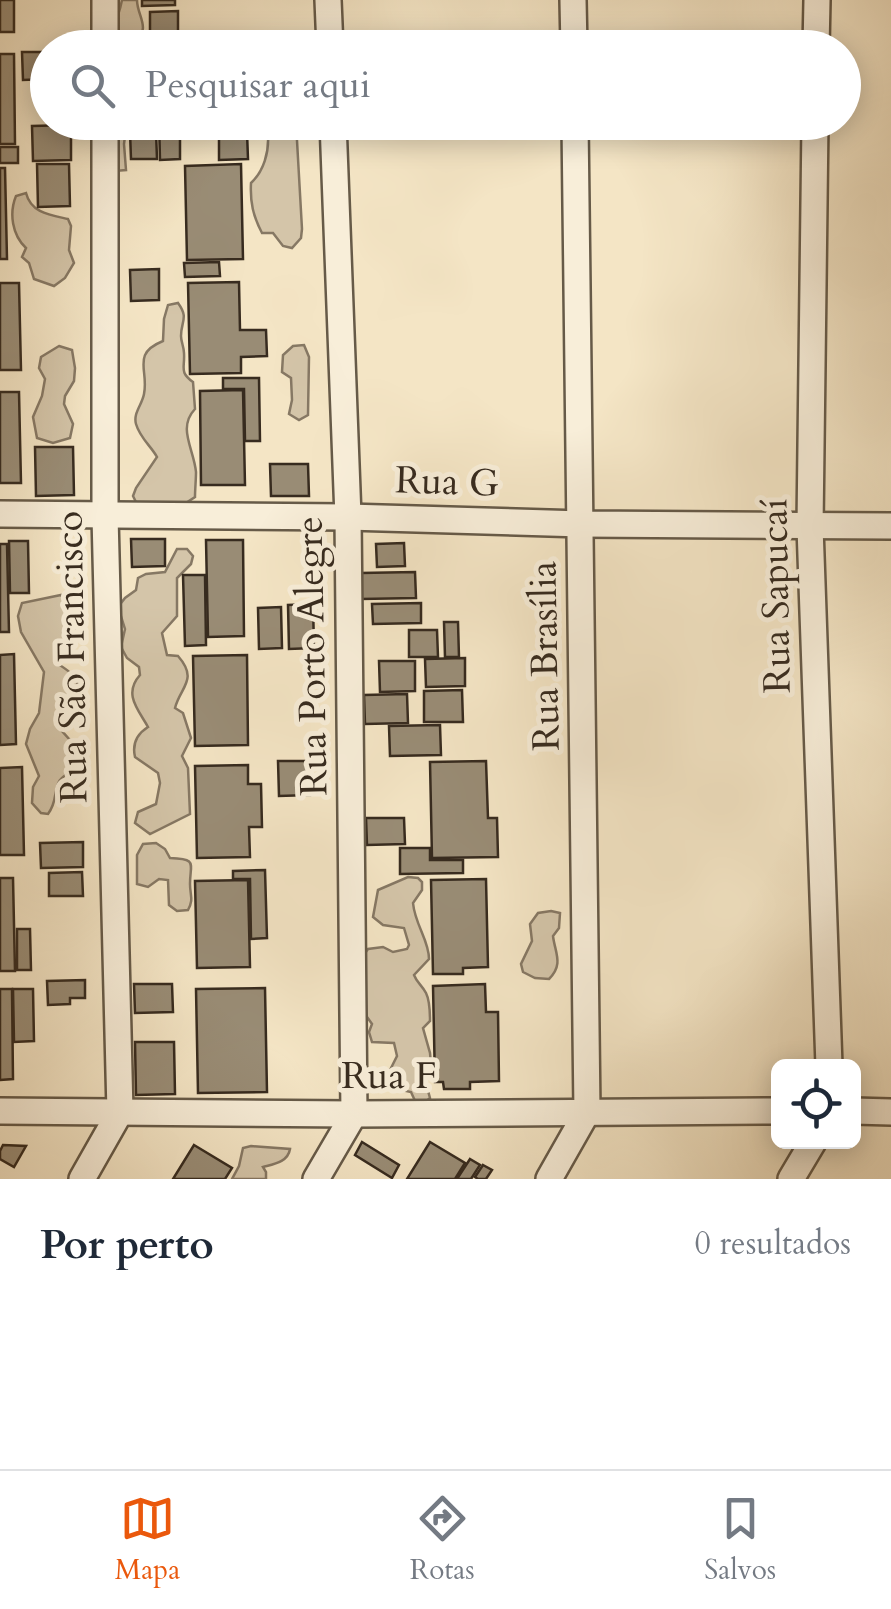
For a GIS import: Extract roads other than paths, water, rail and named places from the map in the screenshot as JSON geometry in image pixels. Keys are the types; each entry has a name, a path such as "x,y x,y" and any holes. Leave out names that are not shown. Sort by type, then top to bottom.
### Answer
{"street":[{"path":"105,0 105,30"},
{"path":"328,0 329,30"},
{"path":"573,0 574,30"},
{"path":"816,30 817,0"},
{"name":"Rua São Francisco","path":"105,140 105,516 120,1112"},
{"name":"Rua Porto Alegre","path":"334,140 348,517 354,1114"},
{"name":"Rua Brasília","path":"575,140 587,1112"},
{"name":"Rua Sapucaí","path":"816,140 810,526 829,1059"},
{"name":"Rua G","path":"0,514 891,526"},
{"name":"Rua F","path":"0,1112 771,1111"},
{"path":"82,1179 120,1112"},
{"path":"549,1179 587,1112"},
{"path":"861,1112 891,1112"},
{"path":"316,1179 354,1114"},
{"path":"791,1179 809,1149"}]}
